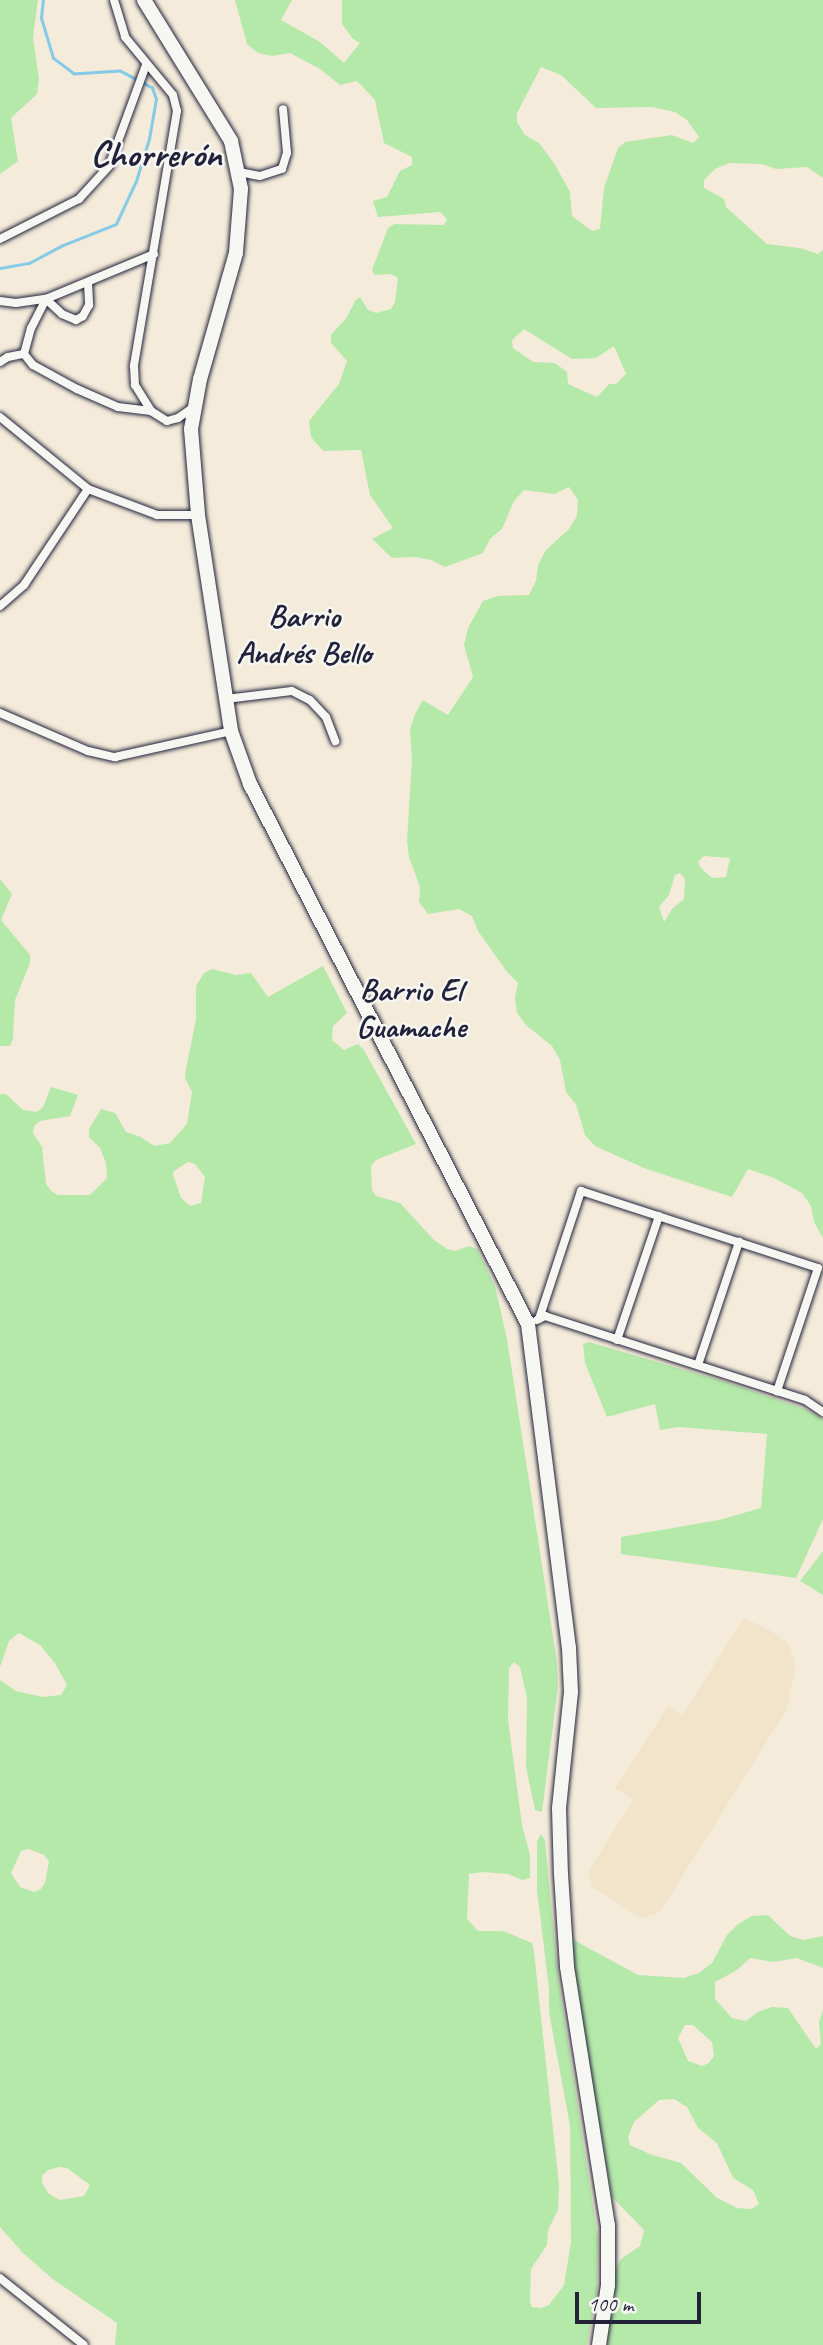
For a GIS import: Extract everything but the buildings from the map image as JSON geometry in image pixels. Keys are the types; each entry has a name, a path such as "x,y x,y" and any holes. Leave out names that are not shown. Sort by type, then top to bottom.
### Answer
{"highway":[{"path":"144,0 231,141 239,172 241,189 236,253 191,429 198,515 231,731 250,784 534,1322 569,1647 571,1692 559,1808 567,1967 608,2225 608,2286 600,2345"}],"street":[{"path":"114,0 125,37 145,69 173,95 177,111 134,366 135,385 151,411"},
{"path":"0,239 47,218 79,199 109,166 145,69"},
{"path":"239,172 260,176 282,169 287,153 283,109"},
{"path":"0,301 16,303 46,299 154,254"},
{"path":"46,299 62,314 76,320 83,316 89,305 88,283"},
{"path":"24,354 31,328 46,299"},
{"path":"24,354 33,365 118,407 151,411 167,421 178,418 196,406"},
{"path":"0,362 8,357 24,354"},
{"path":"0,417 88,489 157,515 198,515"},
{"path":"0,606 24,585 88,489"},
{"path":"226,699 292,691 310,700 326,717 335,741"},
{"path":"0,713 88,751 115,757 231,731"},
{"path":"534,1322 581,1191 818,1268 777,1391"},
{"path":"617,1339 659,1216"},
{"path":"698,1366 739,1242"},
{"path":"534,1322 545,1316 805,1400 823,1412"},
{"path":"0,2278 84,2345"}],"shaded area":[{"path":"744,1618 768,1629 789,1644 796,1668 786,1711 660,1912 641,1918 592,1887 588,1872 633,1800 615,1788 668,1706 682,1715"}],"green space":[{"path":"0,0 38,0 33,38 39,79 37,94 11,118 18,161 0,174"},
{"path":"235,0 292,0 281,20 320,42 344,63 360,43 353,39 342,24 342,0 823,0 823,178 807,167 776,169 761,164 729,163 715,169 704,180 704,188 724,199 726,207 767,244 800,248 818,254 823,250 823,1238 814,1222 811,1206 802,1193 774,1178 748,1169 732,1197 644,1168 595,1146 585,1135 576,1104 566,1092 560,1060 552,1046 527,1026 517,1013 515,997 518,983 478,931 472,916 459,909 428,914 419,902 420,887 409,857 407,841 412,761 410,729 415,714 423,700 448,715 473,677 464,645 468,628 483,601 498,596 529,595 536,581 538,565 546,550 569,529 577,516 578,500 569,487 554,494 524,490 514,501 502,529 490,539 483,553 445,567 431,560 415,557 392,558 372,539 393,528 370,495 361,450 323,451 311,437 309,421 339,384 347,361 331,343 331,335 347,317 355,301 360,297 368,310 376,313 391,309 395,302 398,278 391,274 375,275 372,270 388,228 394,224 444,225 447,219 440,212 378,217 373,201 387,197 400,171 412,165 412,157 384,143 375,100 357,81 340,85 320,69 290,53 272,56 258,53 247,44","holes":["541,67 561,75 596,108 652,107 675,112 687,120 699,137 693,143 672,135 625,142 618,148 604,188 600,229 592,231 572,216 570,192 539,143 525,135 517,122 517,113","524,329 572,359 596,358 614,346 626,374 616,384 609,384 597,397 568,384 567,372 555,363 533,362 513,348 512,340","704,856 730,858 726,877 712,878 698,862","680,873 685,879 684,899 672,909 664,922 659,907 669,895 675,875"]},
{"path":"0,879 12,894 1,920 30,955 30,963 15,1000 13,1039 10,1046 0,1046"},
{"path":"323,966 347,1013 333,1026 332,1040 344,1050 358,1044 364,1050 416,1144 376,1160 371,1166 372,1190 376,1196 400,1203 434,1240 447,1249 455,1251 469,1246 477,1249 495,1286 507,1339 557,1662 558,1686 542,1812 535,1810 526,1767 527,1698 520,1667 514,1662 509,1668 508,1720 522,1825 530,1855 530,1878 522,1880 508,1874 484,1872 469,1874 467,1919 478,1931 503,1931 532,1943 534,1952 559,2185 558,2210 548,2230 547,2245 531,2269 530,2301 532,2307 541,2308 549,2305 564,2285 571,2242 570,2126 549,2012 549,1989 537,1890 537,1841 541,1834 545,1840 558,1977 598,2238 597,2290 587,2345 115,2345 117,2323 54,2280 23,2253 0,2227 0,1680 16,1691 43,1697 61,1695 67,1685 55,1663 40,1645 19,1633 9,1641 0,1667 0,1094 6,1094 23,1110 37,1112 43,1107 51,1087 78,1095 70,1116 40,1121 34,1126 33,1133 42,1147 46,1184 51,1191 58,1195 90,1195 107,1178 106,1163 100,1148 89,1137 89,1129 101,1109 115,1113 126,1132 141,1137 154,1146 170,1143 187,1124 192,1092 185,1078 186,1069 196,1020 196,986 204,973 212,969 236,975 251,973 268,997","holes":["188,1162 195,1164 205,1177 201,1203 190,1206 181,1198 173,1174","29,1849 44,1855 49,1861 45,1883 41,1889 34,1892 20,1887 11,1873 21,1851","67,2168 90,2185 84,2196 60,2200 49,2194 42,2183 42,2176 48,2170"]},
{"path":"589,1342 729,1383 805,1409 823,1419 823,1519 796,1578 621,1554 621,1537 719,1520 761,1508 767,1434 678,1427 660,1430 655,1404 607,1417 585,1363 583,1344"},
{"path":"823,1551 823,1595 800,1581"},
{"path":"768,1915 790,1936 804,1940 823,1936 823,1968 797,1958 773,1962 750,1958 737,1970 715,1982 715,1999 732,2018 746,2021 758,2012 772,2007 788,2008 816,2049 821,2044 819,2022 823,2010 823,2345 605,2345 613,2274 621,2259 640,2246 644,2230 612,2197 577,1996 572,1939 638,1975 684,1978 699,1973 712,1963 727,1935 738,1924 752,1916","holes":["685,2025 693,2025 712,2042 714,2056 709,2063 702,2066 688,2061 678,2038","674,2099 687,2107 698,2128 717,2143 733,2178 753,2190 759,2204 752,2209 737,2208 717,2198 681,2163 652,2155 630,2145 628,2137 634,2122 659,2100"]}],"waterway":[{"path":"0,268 29,263 61,246 116,224 136,181 149,139 156,99 152,88 120,71 74,74 53,58 41,18 43,0"}],"district":[{"name":"Chorrerón","path":"156,154"},
{"name":"Barrio Andrés Bello","path":"304,636"},
{"name":"Barrio El Guamache","path":"411,1010"}]}
